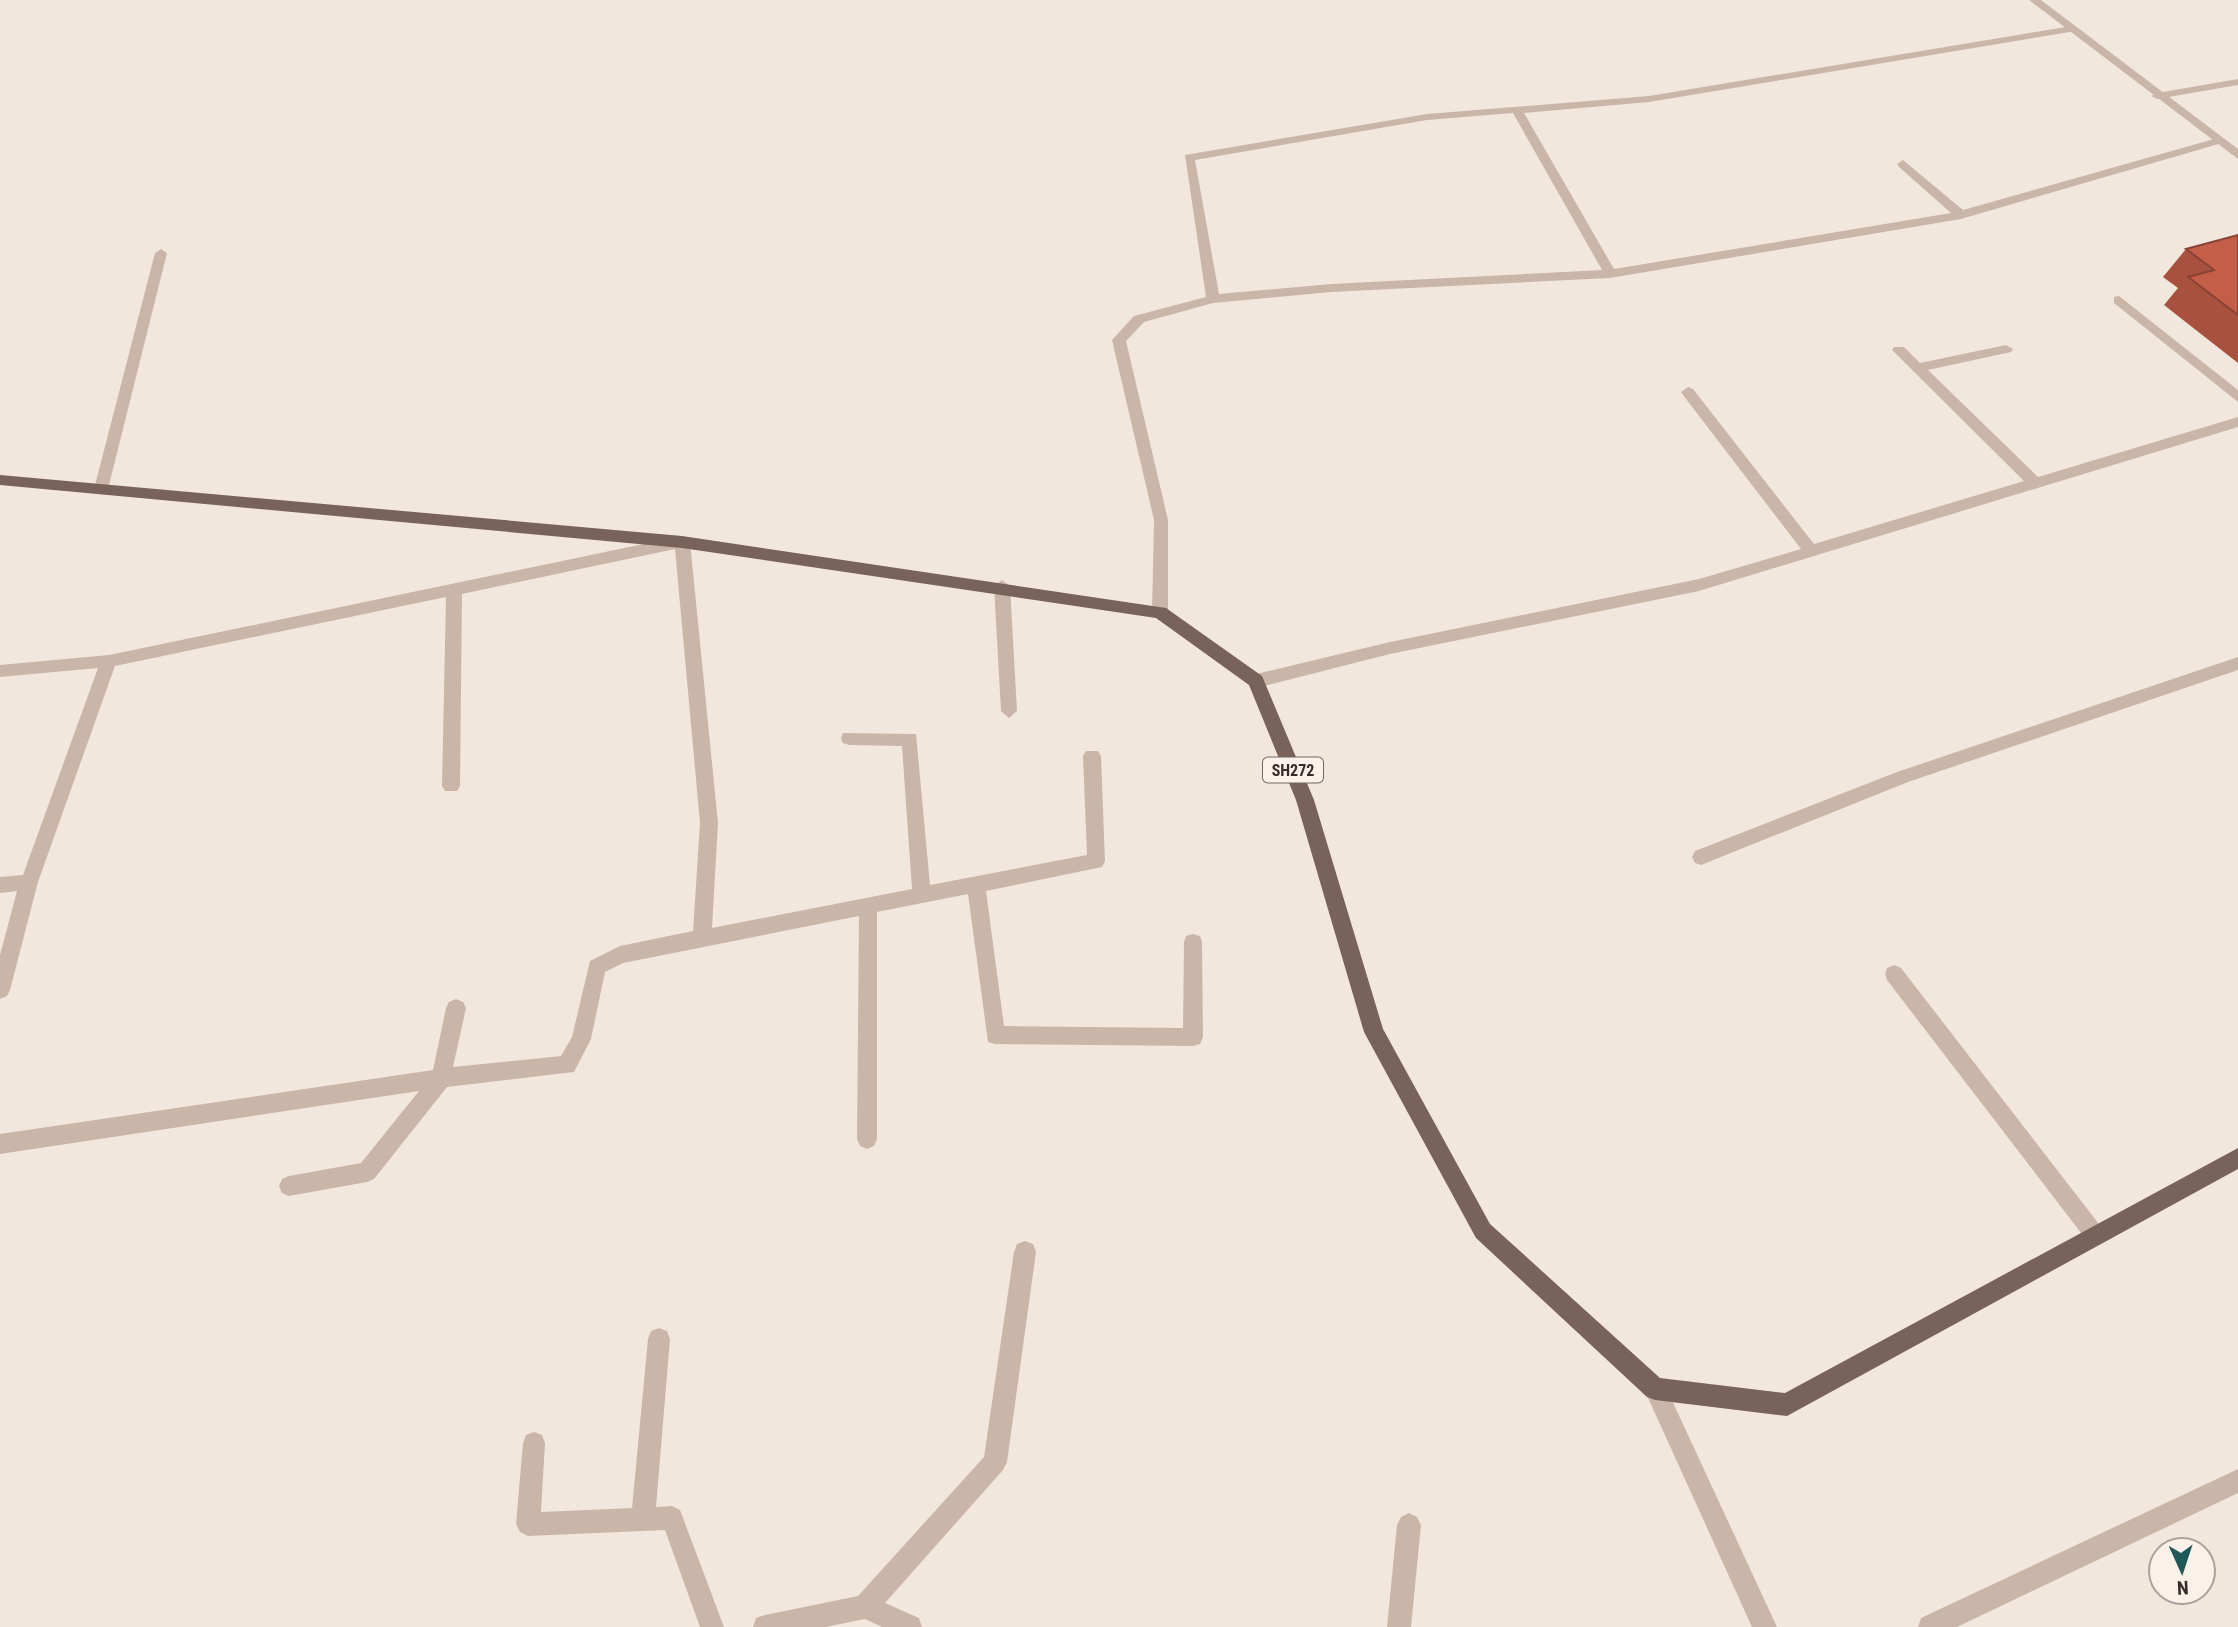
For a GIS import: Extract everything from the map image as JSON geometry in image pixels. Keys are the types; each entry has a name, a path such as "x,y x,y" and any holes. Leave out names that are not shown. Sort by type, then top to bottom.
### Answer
{"main road":[{"path":"0,480 682,542 1002,586 1160,612 1256,681"},
{"name":"SH272","path":"1256,681 1305,800 1374,1032 1483,1231 1658,1396"},
{"path":"1658,1396 1787,1405 2238,1158"}],"street":[{"path":"2034,0 2238,155"},
{"path":"1213,299 1189,158 1427,117 1649,99 2072,29"},
{"path":"2157,96 2238,82"},
{"path":"1517,110 1610,274"},
{"path":"1160,612 1161,520 1119,340 1139,319 1213,299 1331,288 1610,274 1961,215 2218,141"},
{"path":"1903,164 1961,215"},
{"path":"101,489 161,253"},
{"path":"2119,300 2238,397"},
{"path":"1917,368 2006,349"},
{"path":"1899,350 2036,484"},
{"path":"1688,392 1811,551"},
{"path":"1256,681 1391,648 1699,585 2238,422"},
{"path":"0,671 109,661 682,542 709,823 702,938"},
{"path":"1002,586 1009,710"},
{"path":"451,786 454,589"},
{"path":"0,989 29,882 109,661"},
{"path":"1701,857 1903,776 2238,663"},
{"path":"849,738 910,739 922,895"},
{"path":"0,1144 441,1079 567,1065 582,1040 597,967 620,955 1096,861 1092,756"},
{"path":"0,885 29,882"},
{"path":"976,884 995,1035 1194,1037 1193,942"},
{"path":"867,1139 868,905"},
{"path":"1894,974 2095,1235"},
{"path":"289,1186 367,1171 441,1079 456,1008"},
{"path":"865,1607 995,1462 1025,1252"},
{"path":"643,1520 659,1339"},
{"path":"1658,1396 1765,1627"},
{"path":"534,1443 528,1524 672,1518 712,1627"},
{"path":"1930,1627 2238,1481"},
{"path":"1399,1627 1409,1525"},
{"path":"765,1627 865,1607 910,1627"}],"building":[{"path":"2238,235 2238,315 2188,277 2214,270 2186,249"}]}
